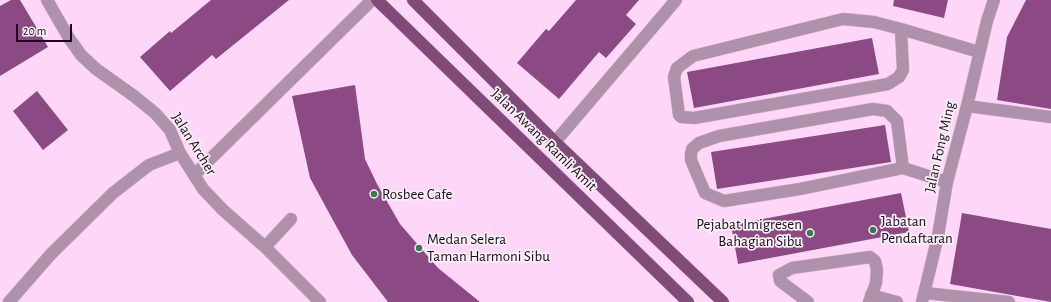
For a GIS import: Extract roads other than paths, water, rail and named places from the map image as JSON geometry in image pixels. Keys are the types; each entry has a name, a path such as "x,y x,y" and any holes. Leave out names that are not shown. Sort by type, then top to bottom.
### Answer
{"main road":[{"name":"Jalan Awang Ramli Amit","path":"377,0 688,302"},
{"name":"Jalan Awang Ramli Amit","path":"412,0 555,142 723,302"}],"street":[{"name":"Jalan Archer","path":"47,0 69,38 81,55 96,69 155,113 170,130 180,153 203,189 223,210 265,247 320,302"},
{"path":"194,175 372,0"},
{"path":"555,142 676,0"},
{"name":"Jalan Fong Ming","path":"924,298 938,236 947,182 987,20 994,0"},
{"path":"901,29 903,70 899,77 888,84 694,118 681,118 679,115 674,77 677,68 692,56 843,19 874,22 901,29 979,52"},
{"path":"967,106 1051,117"},
{"path":"904,168 898,121 887,111 873,109 719,136 699,143 692,149 690,154 691,160 705,193 724,201 800,189 904,168 947,182"},
{"path":"9,302 51,254 113,193 148,165 180,153"},
{"path":"265,247 291,219"},
{"path":"808,302 780,281 779,275 792,268 870,257 875,261 876,270 876,283 870,299 897,302"},
{"path":"924,298 1009,302"}],"place":[{"name":"Rosbee Cafe","path":"374,194"},
{"name":"Jabatan Pendaftaran","path":"873,230"},
{"name":"Pejabat Imigresen Bahagian Sibu","path":"810,233"},
{"name":"Medan Selera Taman Harmoni Sibu","path":"419,248"}]}
